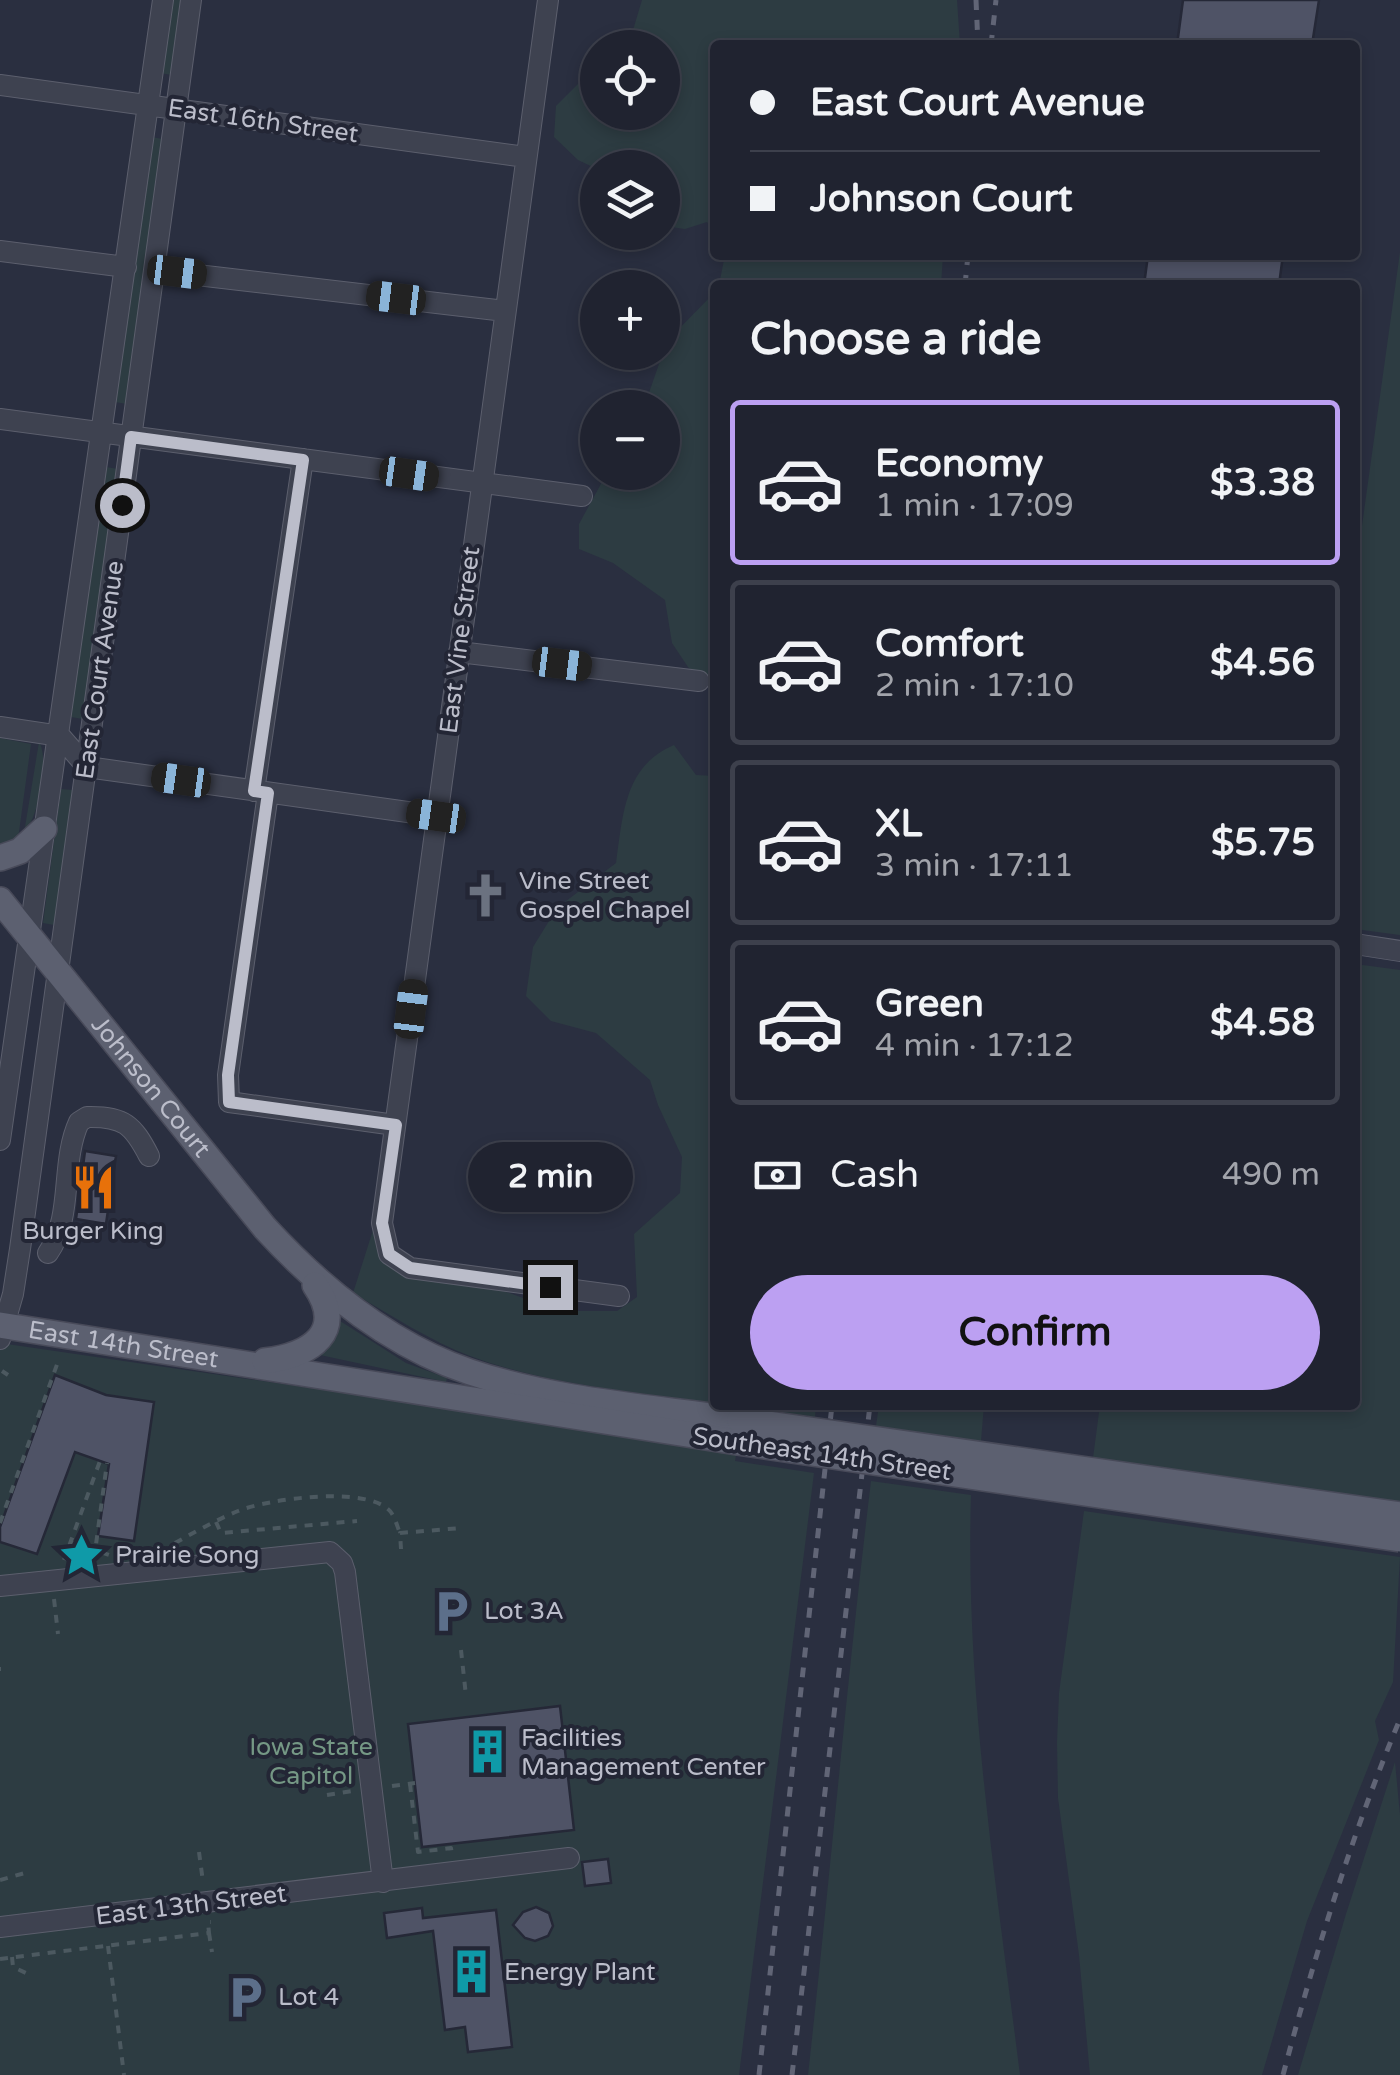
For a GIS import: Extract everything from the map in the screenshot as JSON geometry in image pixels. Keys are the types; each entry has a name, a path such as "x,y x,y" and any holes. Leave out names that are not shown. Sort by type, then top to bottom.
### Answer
{"main road":[{"path":"0,858 20,851 44,829"},
{"name":"Johnson Court","path":"0,900 306,1272"},
{"path":"246,1364 287,1358 323,1335 329,1320 326,1302 306,1272"},
{"name":"Southeast 14th Street","path":"306,1272 384,1330 424,1353 466,1371 556,1393 739,1431 1400,1539"},
{"name":"East 14th Street","path":"1,1330 246,1364"},
{"name":"Southeast 14th Street","path":"246,1364 1400,1515"}],"street":[{"name":"East Court Avenue","path":"0,1140 163,0"},
{"name":"East Court Avenue","path":"1,1330 18,1264 191,0"},
{"name":"East Vine Street","path":"548,0 382,1223 389,1254 410,1268 619,1296"},
{"name":"East 16th Street","path":"0,85 526,157"},
{"path":"0,250 126,267"},
{"path":"154,270 504,311"},
{"path":"0,420 582,496"},
{"path":"303,460 228,1075 229,1102 396,1125"},
{"path":"458,652 699,680"},
{"path":"0,727 60,736 86,767 436,816"},
{"path":"1360,945 1400,952"},
{"path":"48,1253 60,1236 69,1159 79,1122 98,1116 124,1121 137,1133 149,1156"},
{"path":"0,1586 330,1552 342,1563 383,1882"},
{"name":"East 13th Street","path":"0,1927 569,1858"}],"path":[{"path":"0,1523 60,1358"},
{"path":"62,1567 100,1461"},
{"path":"93,1564 107,1463"},
{"path":"175,1543 268,1501 332,1496 382,1505 400,1533 402,1548"},
{"path":"216,1522 221,1534 357,1521"},
{"path":"400,1533 461,1528"},
{"path":"70,1542 123,1560"},
{"path":"54,1598 58,1634"},
{"path":"461,1650 466,1696"},
{"path":"388,1786 412,1784 418,1852 451,1848 454,1873"},
{"path":"326,1794 361,1790"},
{"path":"198,1852 203,1883"},
{"path":"0,1880 25,1873"},
{"path":"212,1952 208,1922 224,1920"},
{"path":"0,1959 209,1933"},
{"path":"108,1946 124,2075"},
{"path":"12,1958 13,1968 26,1973"}],"green space":[{"path":"170,0 183,0 172,75 160,73"},
{"path":"642,0 957,0 960,40 710,40 710,227 707,222 680,228 680,150 580,150 580,161 554,137 556,106 580,82 580,130 680,130 680,30 633,30"},
{"path":"151,137 163,139 127,404 115,402"},
{"path":"1400,252 1400,935 1360,930 1360,540"},
{"path":"724,260 943,260 941,280 720,280"},
{"path":"710,297 710,689 672,643 665,600 613,563 579,549 579,524 598,490 680,490 680,390 650,390 657,370 680,370 680,328"},
{"path":"106,467 118,469 83,719 71,717"},
{"path":"0,738 31,744 19,832 15,845 0,849"},
{"path":"39,742 43,761 41,789 24,833"},
{"path":"674,745 696,775 710,776 710,1402 591,1386 500,1366 440,1343 353,1293 374,1227 376,1246 384,1259 501,1290 559,1311 617,1311 637,1297 634,1234 680,1193 682,1157 650,1080 596,1033 551,1021 526,996 533,947 557,908 616,863 629,794 657,754"},
{"path":"61,789 73,790 54,925 43,923"},
{"path":"1360,965 1400,970 1400,1502 1093,1458 1099,1410 1360,1410"},
{"path":"337,1319 406,1363 447,1378 446,1382 320,1355"},
{"name":"Iowa State Capitol","path":"0,1343 393,1400 736,1455 735,1461 814,1473 739,2075 0,2075"},
{"path":"764,1410 816,1410 815,1417"},
{"path":"878,1410 984,1410 981,1441 876,1426"},
{"path":"871,1481 971,1495 970,1568 978,1713 1020,2075 808,2075"},
{"path":"1084,1511 1400,1557 1393,1682 1375,1721 1379,1740 1307,1921 1262,2075 1090,2075 1058,1798 1057,1742 1059,1693"},
{"path":"1395,1762 1400,1815 1400,2075 1298,2075 1346,1914"}],"building":[{"path":"1183,0 1319,0 1313,40 1178,40"},
{"path":"1147,260 1282,260 1280,280 1145,280"},
{"name":"Burger King","path":"85,1151 116,1156 106,1224 76,1219"},
{"path":"55,1375 106,1395 154,1402 134,1541 98,1536 109,1464 75,1452 37,1554 0,1542 0,1527"},
{"name":"Facilities Management Center","path":"560,1706 574,1830 422,1847 408,1724"},
{"path":"608,1859 611,1883 585,1886 582,1862"},
{"path":"536,1907 549,1913 553,1926 548,1936 535,1941 525,1938 513,1925 523,1912"},
{"name":"Energy Plant","path":"422,1908 423,1918 496,1910 512,2047 468,2052 465,2027 445,2030 433,1931 387,1938 384,1913"}],"railway":[{"path":"976,0 978,40"},
{"path":"992,40 996,0"},
{"path":"966,280 968,260"},
{"path":"759,2075 831,1410"},
{"path":"792,2075 869,1410"},
{"path":"1283,2075 1335,1895 1400,1719"}],"place":[{"name":"Vine Street Gospel Chapel","path":"486,895"},
{"name":"Burger King","path":"93,1187"},
{"name":"Prairie Song","path":"82,1555"},
{"name":"Lot 3A","path":"451,1611"},
{"name":"Facilities Management Center","path":"488,1752"},
{"name":"Energy Plant","path":"471,1972"},
{"name":"Lot 4","path":"245,1997"}],"route":[{"path":"122,505 131,437 303,460 254,791 268,793 228,1075 229,1102 396,1125 382,1223 389,1254 410,1268 550,1287"}]}
